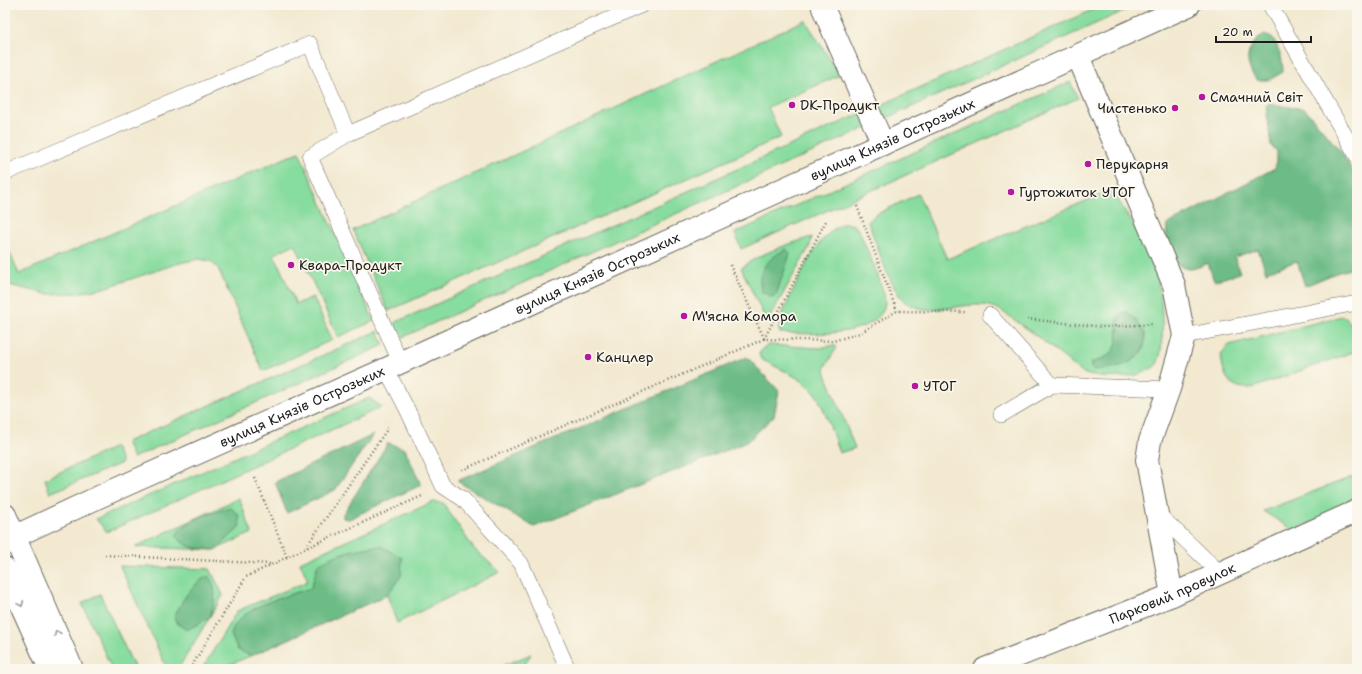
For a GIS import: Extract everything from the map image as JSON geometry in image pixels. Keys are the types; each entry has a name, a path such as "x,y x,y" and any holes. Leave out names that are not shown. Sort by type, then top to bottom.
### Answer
{"street":[{"name":"вулиця Князів Острозьких","path":"10,539 101,496 1189,5"},
{"path":"827,7 883,144"},
{"path":"1078,56 1174,285 1183,329 1169,389 1150,441 1147,460 1172,595"},
{"name":"Парковий провулок","path":"985,669 1172,595 1357,511"},
{"path":"5,515 10,539 72,669"},
{"path":"5,569 50,669"}],"lane":[{"path":"563,669 567,667 521,563 463,499 442,483 310,157 348,134 642,5"},
{"path":"1270,5 1357,156"},
{"path":"5,173 310,44 348,134"},
{"path":"1183,329 1357,303"},
{"path":"990,315 1052,385"},
{"path":"1001,415 1052,385 1169,389"},
{"path":"1157,513 1220,573"}],"path":[{"path":"857,206 897,311"},
{"path":"764,339 827,219"},
{"path":"730,265 764,339"},
{"path":"190,669 246,577 287,556 442,483 764,339 833,341 860,333 897,311 990,315 1104,327 1183,329"},
{"path":"306,548 390,426"},
{"path":"255,478 287,556"},
{"path":"105,555 273,564"}],"green space":[{"path":"1103,5 1137,5 885,119 879,106"},
{"path":"805,20 840,75 768,107 781,137 388,311 353,230"},
{"path":"1264,35 1273,38 1279,50 1283,72 1269,80 1257,80 1250,68 1248,56 1253,44"},
{"path":"1070,82 1078,98 741,249 735,233"},
{"path":"1268,104 1305,109 1342,153 1357,179 1357,267 1336,273 1305,286 1297,261 1266,272 1258,249 1235,257 1240,273 1214,281 1208,263 1192,269 1183,267 1177,264 1172,258 1167,245 1166,237 1168,224 1275,168 1277,151 1271,146 1266,106"},
{"path":"860,114 868,127 401,338 394,323"},
{"path":"299,152 374,321 338,337 295,244 274,254 296,304 313,297 332,340 263,371 218,268 210,261 199,259 179,263 104,288 79,293 47,294 5,284 5,242 19,274"},
{"path":"1112,190 1132,223 1150,258 1158,282 1162,312 1161,350 1156,365 1150,370 1142,373 1124,377 1105,377 1083,373 1024,327 996,308 985,305 974,305 929,309 918,308 907,303 901,298 895,289 884,266 868,222 875,215 918,194 947,259"},
{"path":"845,223 854,225 859,231 875,267 885,303 880,315 870,323 857,329 840,332 806,334 780,333 779,329 781,316 807,263 824,238 834,229"},
{"path":"812,237 810,246 767,322 741,268 765,254"},
{"path":"786,249 790,254 776,295 771,297 762,292 760,277 769,261"},
{"path":"1126,311 1136,320 1145,333 1145,343 1143,349 1134,359 1121,366 1093,370 1091,363 1108,355 1116,346 1118,317"},
{"path":"1342,316 1347,319 1355,332 1356,342 1353,352 1255,387 1239,387 1229,381 1226,376 1221,354 1229,345"},
{"path":"378,331 384,345 133,458 126,442"},
{"path":"769,345 819,348 835,345 836,349 825,367 826,374 855,448 839,453 821,403 813,391 802,381 761,359 759,354 763,348"},
{"path":"747,357 779,391 774,416 747,442 534,527 457,481"},
{"path":"369,398 382,407 107,532 96,519"},
{"path":"373,435 335,490 287,513 275,482"},
{"path":"388,443 405,449 421,485 349,519 343,518 343,514"},
{"path":"115,447 122,463 50,493 45,479"},
{"path":"1357,475 1357,504 1293,530 1263,511"},
{"path":"239,498 252,533 215,550 135,547"},
{"path":"433,502 443,503 474,549 500,572 397,623 387,595 227,666 228,669 202,669 237,611 308,581 300,562"},
{"path":"231,508 239,515 240,527 215,550 199,549 189,546 184,544 176,536 186,525 200,517"},
{"path":"381,546 402,558 401,576 387,595 251,656 238,650 231,635 235,625 242,617 270,601 311,588 318,564 333,556 349,551"},
{"path":"120,566 210,569 223,595 178,669 167,669"},
{"path":"208,576 214,586 215,591 210,617 187,630 179,625 174,618 180,605 192,588"},
{"path":"100,594 135,669 112,669 82,603"},
{"path":"531,654 522,669 495,669"}],"place":[{"name":"Смачний Світ","path":"1202,97"},
{"name":"DK-Продукт","path":"792,105"},
{"name":"Чистенько","path":"1175,108"},
{"name":"Перукарня","path":"1088,164"},
{"name":"Гуртожиток УТОГ","path":"1011,192"},
{"name":"Квара-Продукт","path":"291,265"},
{"name":"М'ясна Комора","path":"684,316"},
{"name":"Канцлер","path":"588,357"},
{"name":"УТОГ","path":"915,386"}]}
